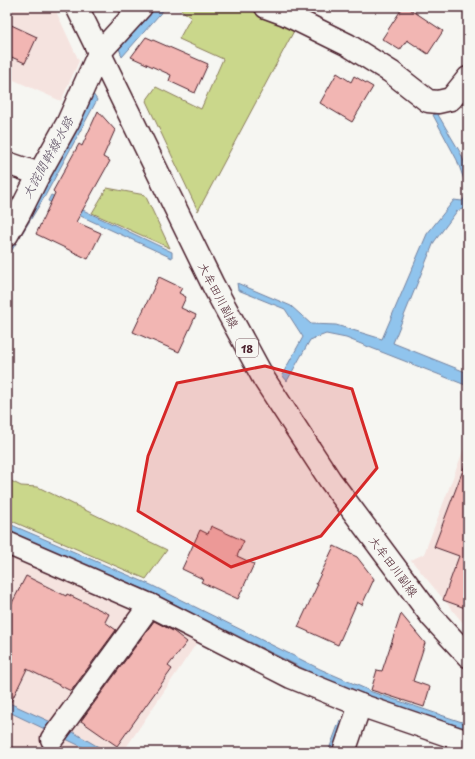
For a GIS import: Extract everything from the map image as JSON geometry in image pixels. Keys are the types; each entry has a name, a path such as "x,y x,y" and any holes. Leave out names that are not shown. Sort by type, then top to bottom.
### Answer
{"street":[{"name":"大牟田川副線","path":"77,7 213,285 264,379 330,480 432,616 468,656"},
{"path":"7,235 68,122 100,53 141,7"},
{"path":"266,7 285,14 348,45 391,72 428,101 438,102 451,98 468,78"},
{"path":"7,163 39,174"},
{"path":"7,543 150,605 291,677 360,705 468,742"},
{"path":"52,739 150,605"},
{"path":"344,752 360,705"}],"highlighted area":[{"path":"265,366 352,389 377,468 321,536 231,567 138,511 148,456 177,383"}],"shaded area":[{"path":"7,7 54,7 79,61 61,101 7,77"},
{"path":"468,438 468,629 411,560 424,554"},
{"path":"7,553 147,610 198,641 123,752 7,752"}],"green space":[{"path":"177,7 243,7 296,27 198,211 146,101 156,87 201,109 223,59 179,39 191,17"},
{"path":"107,188 145,195 170,248 92,213"},
{"path":"7,479 21,486 38,487 167,550 146,579 7,519"}],"water":[{"path":"156,7 166,7 122,57 119,48"},
{"path":"93,94 97,100 45,196 7,258 7,243 32,203"},
{"path":"437,113 460,152 468,171 468,191 457,160 433,115"},
{"path":"468,194 468,207 457,211 434,242 393,343 468,373 468,386 346,338 326,334 310,340 287,381 282,375 303,337 285,309 238,290 237,283 291,306 311,324 336,325 382,339 427,234 454,200 462,201"},
{"path":"51,195 172,252 172,258 48,201"},
{"path":"7,523 151,585 320,669 369,691 468,724 468,729 350,691 148,591 7,532"},
{"path":"7,702 73,732 107,752 93,752 7,711"},
{"path":"340,720 343,722 332,752 328,752"}],"building":[{"path":"403,7 407,7 443,31 428,54 407,40 400,50 382,39"},
{"path":"7,23 37,37 25,63 7,55"},
{"path":"146,37 208,64 195,93 169,81 171,75 131,57"},
{"path":"337,73 351,82 354,76 373,87 352,122 320,103"},
{"path":"98,111 115,130 103,157 110,161 76,222 101,233 88,259 36,234 55,193 53,191 79,144 82,146"},
{"path":"159,277 182,288 179,293 186,297 181,308 196,315 179,352 133,332"},
{"path":"466,462 468,462 468,609 443,600 459,556 434,547"},
{"path":"211,526 244,541 237,556 254,564 238,599 201,582 203,579 182,569 200,530 208,534"},
{"path":"334,546 357,557 374,579 362,605 357,602 338,645 298,627"},
{"path":"26,576 66,596 67,594 109,614 105,622 116,630 71,691 27,669 7,710 7,600 12,603"},
{"path":"401,614 425,643 413,681 430,687 424,707 371,690 377,670 382,671"},
{"path":"154,621 173,631 187,642 168,666 172,669 117,746 81,721"}],"water label":[{"name":"大詫間幹線水路","path":"47,157"}]}
